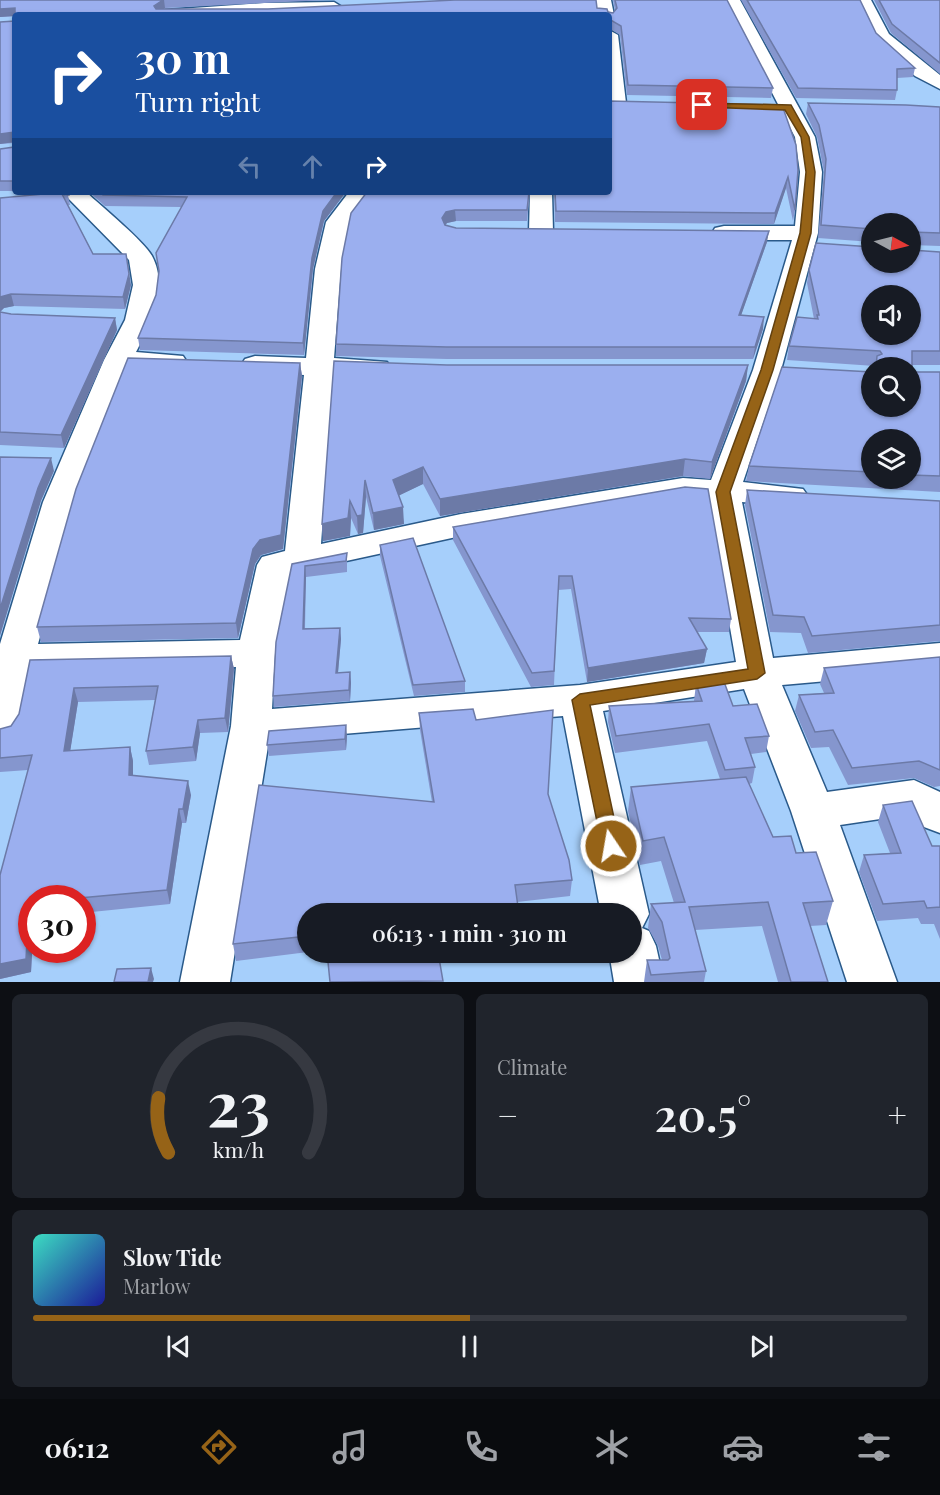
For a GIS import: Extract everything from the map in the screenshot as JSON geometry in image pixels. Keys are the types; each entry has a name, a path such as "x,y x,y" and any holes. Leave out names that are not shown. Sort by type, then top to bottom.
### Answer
{"street":[{"path":"159,12 168,0"},
{"path":"732,0 805,137 811,172 810,242 723,492 757,673 813,811 872,982"},
{"path":"863,0 882,37 922,72 940,83"},
{"path":"179,12 264,8 347,10"},
{"path":"612,103 639,104"},
{"path":"0,727 7,658 60,502 118,360 127,319 146,285 141,258 67,195"},
{"path":"302,557 328,268 339,222 359,195"},
{"path":"541,195 542,232"},
{"path":"702,232 810,242"},
{"path":"118,360 401,369"},
{"path":"45,459 78,460"},
{"path":"205,982 251,726 256,653 275,565 302,557 461,525 683,488 827,498"},
{"path":"7,658 256,653"},
{"path":"251,726 580,700 757,673 940,657"},
{"path":"580,700 623,903"},
{"path":"813,811 914,797 940,815"},
{"path":"635,963 639,982"}],"building":[{"path":"0,0 163,0 154,6 156,9 268,9 455,0 596,0 597,8 607,9 608,12 15,12 15,8 0,9"},
{"path":"615,0 727,0 773,88 628,85 621,26 612,21 612,13 617,8"},
{"path":"747,0 860,0 876,33 915,68 897,69 897,90 798,88"},
{"path":"879,0 940,0 940,63 892,24"},
{"path":"12,21 12,132 0,134 0,22"},
{"path":"612,101 782,105 796,145 798,170 795,210 788,177 775,213 556,211 555,195 612,195"},
{"path":"808,103 940,107 940,233 921,232 921,213 861,213 861,228 821,225 826,159 819,125"},
{"path":"12,147 12,181 0,181 0,149"},
{"path":"63,195 93,254 126,254 129,274 123,297 11,294 0,297 0,198"},
{"path":"103,195 335,195 323,211 312,258 303,343 138,338 156,295 159,271 156,253 187,197"},
{"path":"365,195 529,195 527,210 455,210 446,212 442,218 445,225 456,228 769,231 739,315 764,317 755,347 447,347 336,344 342,258 351,213"},
{"path":"816,243 861,246 861,273 921,273 921,251 940,252 940,351 912,351 912,357 877,357 882,354 880,351 789,346 797,317 818,319 809,270"},
{"path":"0,312 115,318 61,435 0,432"},
{"path":"128,358 300,363 281,535 260,540 253,549 236,623 37,627 76,489"},
{"path":"334,361 447,365 748,365 712,462 685,459 440,499 423,467 393,480 403,507 373,513 365,480 362,515 357,516 350,501 348,518 322,524"},
{"path":"782,367 861,371 861,417 921,417 921,372 940,372 940,476 921,475 921,429 861,429 861,471 749,466"},
{"path":"0,457 51,458 38,488 0,609"},
{"path":"685,487 708,489 731,619 689,618 707,649 588,668 572,576 559,576 554,671 532,673 453,527"},
{"path":"747,490 940,501 940,625 812,636 804,617 773,615"},
{"path":"413,538 465,681 413,685 380,545"},
{"path":"347,553 346,561 305,566 303,629 340,628 336,673 350,672 349,690 273,696 276,642 292,564"},
{"path":"231,656 225,718 198,720 193,747 146,751 158,686 74,688 64,751 130,747 129,775 188,781 183,809 179,809 167,890 96,896 96,885 18,885 18,961 0,964 0,875 32,755 0,758 0,729 11,726 19,714 30,660"},
{"path":"940,657 940,770 919,761 852,768 833,730 815,732 799,695 834,693 824,668"},
{"path":"723,679 733,706 757,704 769,736 745,738 755,767 725,770 709,724 616,736 609,706 702,701 696,684"},
{"path":"473,709 476,720 553,710 548,794 569,860 572,880 515,885 517,903 297,903 297,937 233,944 259,785 434,802 419,713"},
{"path":"346,725 345,739 267,745 269,731"},
{"path":"746,777 773,837 791,836 796,853 816,852 833,901 803,903 828,982 791,982 768,902 689,907 706,971 651,975 647,960 668,960 670,958 662,922 651,904 685,902 664,837 643,841 631,787"},
{"path":"912,801 932,846 940,846 940,907 927,908 924,901 883,904 864,855 901,853 883,805"},
{"path":"328,963 440,963 443,981 330,982"},
{"path":"151,968 148,982 114,982 117,969"}],"route":[{"path":"611,846 580,700 757,673 723,492 767,370 806,233 811,172 805,137 788,107 702,105"}]}
